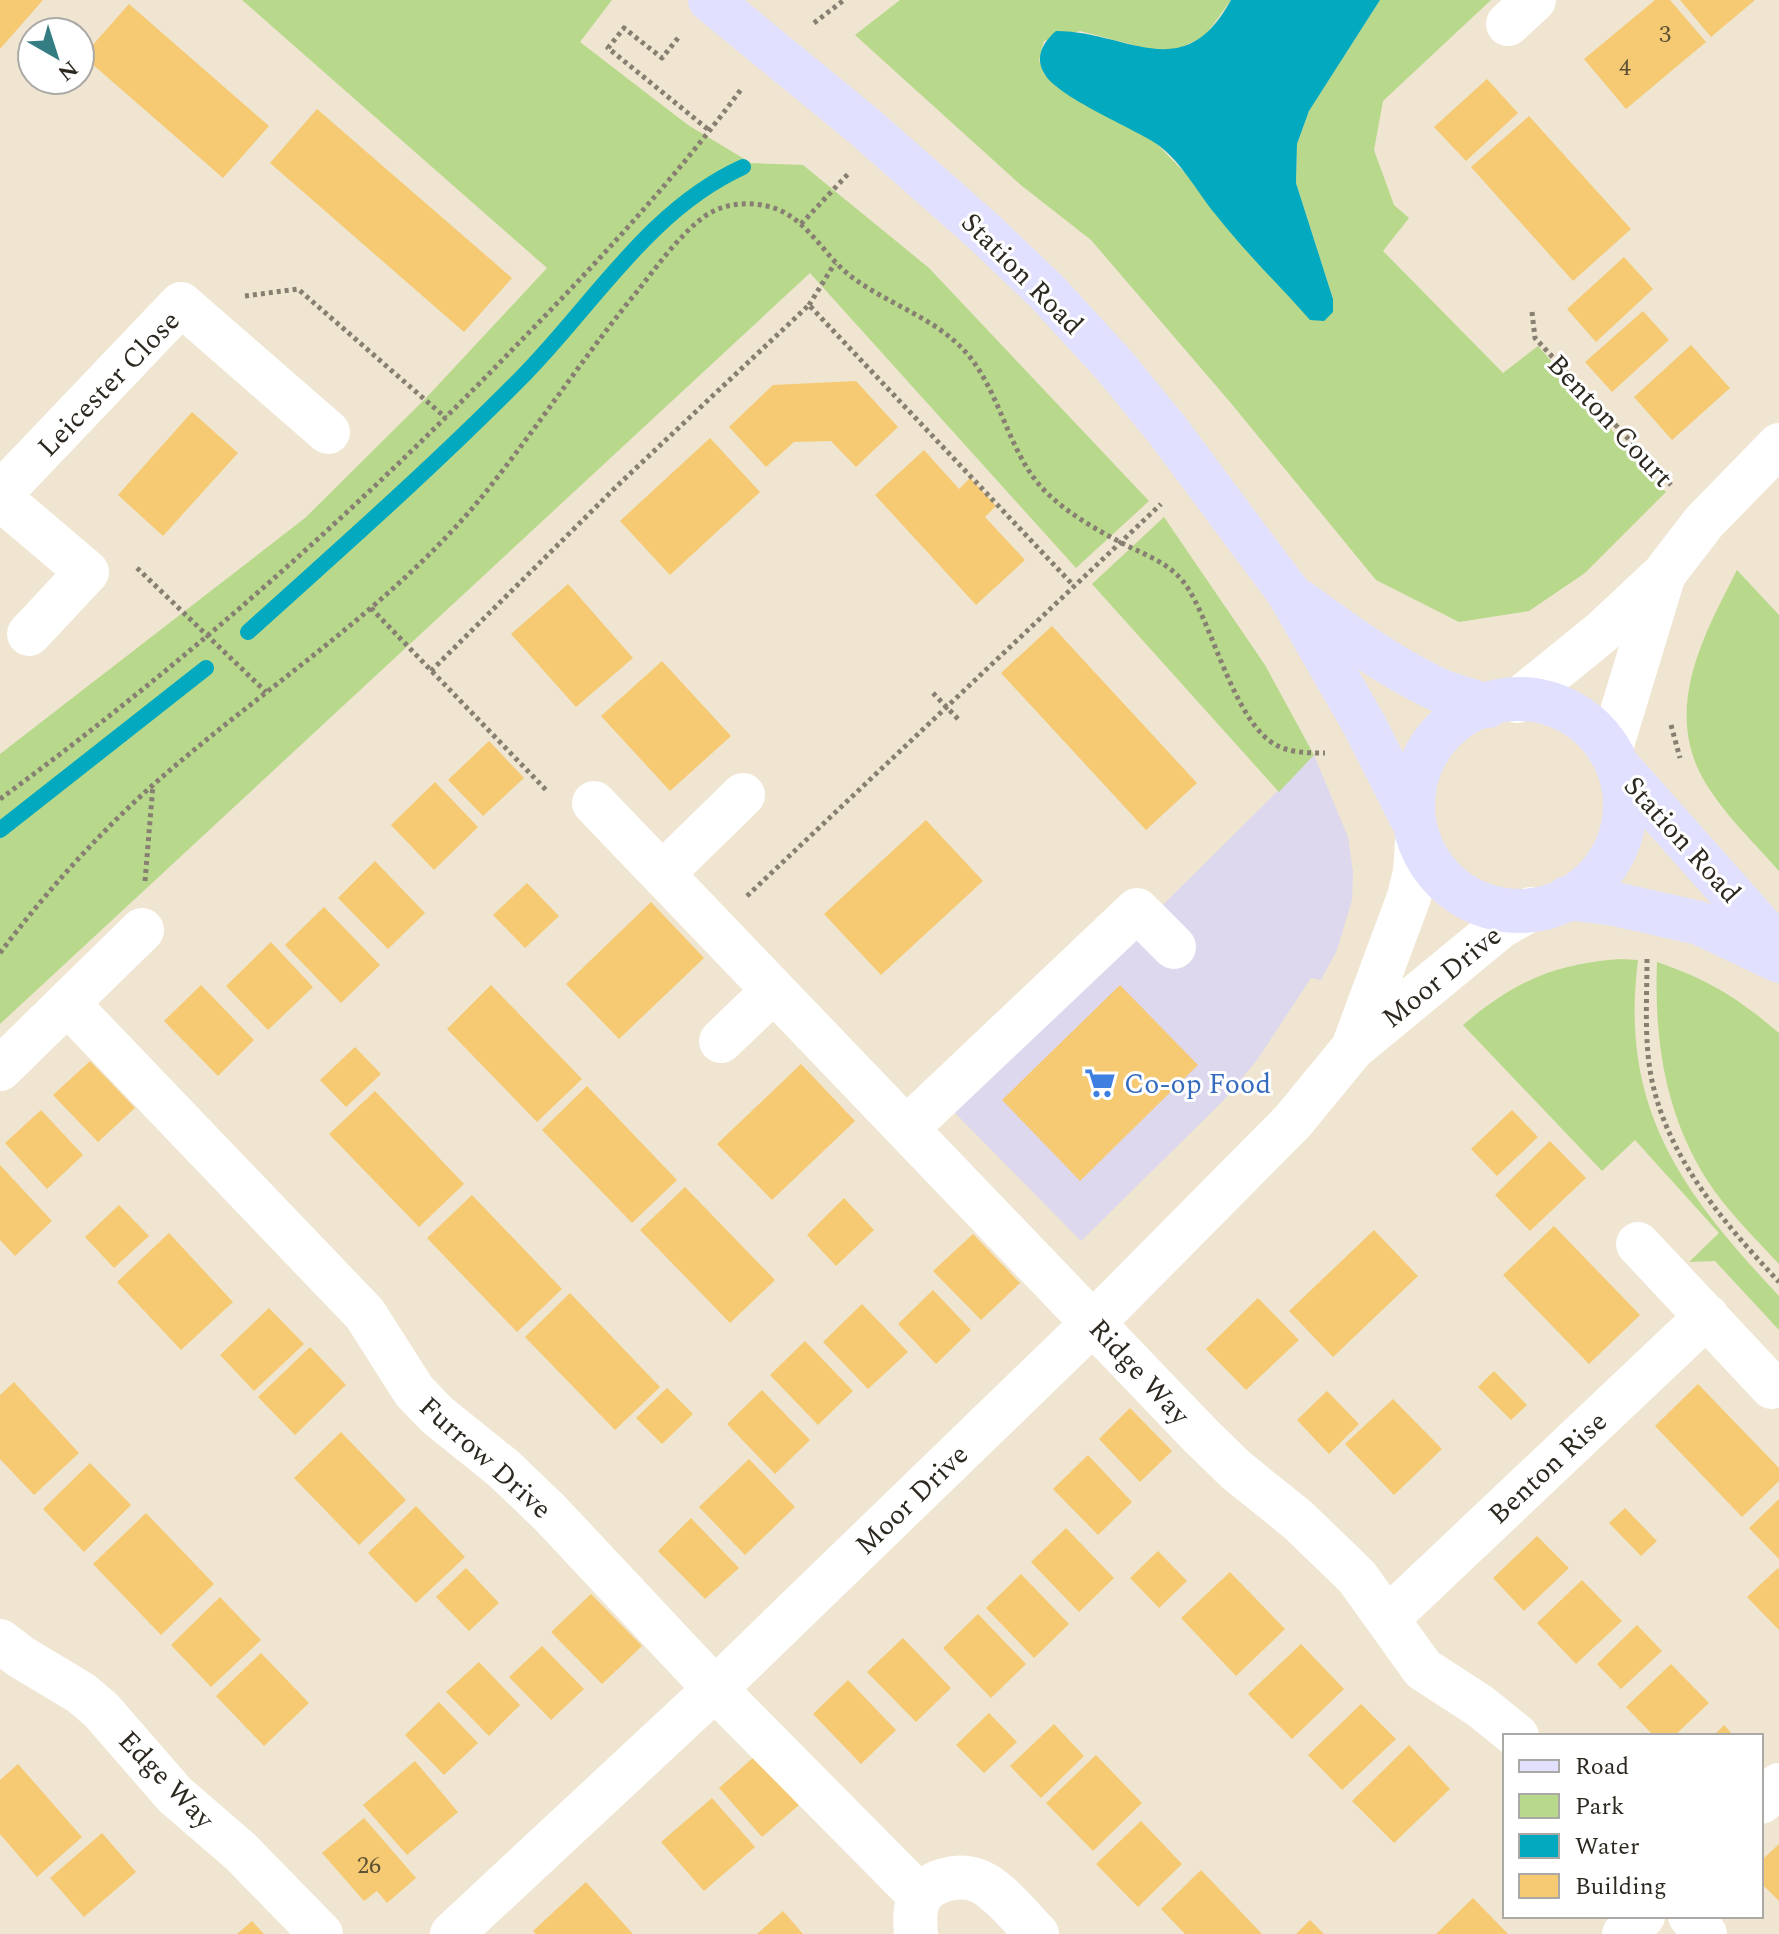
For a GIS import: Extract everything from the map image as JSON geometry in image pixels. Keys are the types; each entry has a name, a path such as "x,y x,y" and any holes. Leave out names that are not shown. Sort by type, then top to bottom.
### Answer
{"main road":[{"name":"Station Road","path":"710,0 982,230 1047,292 1114,365 1168,431 1288,592 1365,726 1415,830"},
{"name":"Station Road","path":"1288,592 1366,649 1410,675 1444,692 1502,703"},
{"path":"1502,703 1544,703 1579,717 1614,757 1625,790 1622,836 1601,873 1585,888 1549,903 1508,909 1484,905 1462,895 1426,861 1415,830 1411,794 1425,753 1444,733 1464,717 1502,703"},
{"name":"Station Road","path":"1614,757 1779,947"},
{"name":"Station Road","path":"1549,903 1615,904 1699,923 1779,961"}],"street":[{"name":"Leicester Close","path":"87,572 0,496 181,304 328,432"},
{"path":"1502,703 1602,632 1664,574 1704,522 1779,445"},
{"path":"29,634 87,572"},
{"path":"1614,757 1664,574"},
{"path":"662,874 743,795"},
{"name":"Ridge Way","path":"594,803 1201,1436 1236,1470 1298,1520 1357,1577 1423,1669 1480,1706 1515,1734"},
{"name":"Moor Drive","path":"1353,1048 1409,897 1415,872 1415,830"},
{"name":"Moor Drive","path":"452,1934 715,1689 1094,1322 1293,1121 1353,1048 1500,927 1549,903"},
{"path":"907,1128 1137,910 1174,947"},
{"path":"0,1069 142,930"},
{"path":"721,1041 773,991"},
{"name":"Furrow Drive","path":"68,1004 365,1314 414,1391 437,1415 503,1468 550,1513 715,1689 918,1915 939,1881 957,1878 976,1880 991,1888 1037,1934"},
{"path":"1638,1244 1772,1387"},
{"name":"Benton Rise","path":"1388,1618 1707,1316"},
{"name":"Edge Way","path":"0,1641 81,1693 101,1710 175,1795 241,1852 321,1934"},
{"path":"1763,1800 1779,1785"},
{"path":"1624,1934 1641,1918"},
{"path":"1692,1918 1705,1934"}],"path":[{"path":"710,0 662,58 624,28 608,48 710,131"},
{"path":"0,799 209,636 375,488 571,290 710,131 744,85"},
{"path":"837,163 859,182"},
{"path":"801,224 848,173"},
{"path":"0,953 42,897 153,785 371,608 420,563 483,495 610,325 688,232 706,216 723,207 747,204 783,211 801,224 835,263 868,288 901,305 957,343 983,376 1035,479 1047,493 1069,511 1120,543 1165,564 1189,589 1256,728 1282,748 1299,752 1333,754 1328,742"},
{"path":"431,671 618,485 809,305 835,263"},
{"path":"181,304 298,289 446,418"},
{"path":"809,305 1073,585"},
{"name":"Benton Court","path":"1532,312 1535,338 1704,522"},
{"path":"714,928 1171,495"},
{"path":"87,572 112,545 266,692"},
{"path":"371,608 562,806 594,803"},
{"path":"933,693 959,720"},
{"path":"142,930 153,785"},
{"path":"1647,947 1647,1043 1659,1107 1693,1178 1742,1243 1779,1282"}],"shaded area":[{"path":"1314,755 1348,837 1353,872 1352,900 1337,950 1321,980 1311,978 1257,1060 1222,1102 1081,1241 954,1112"}],"green space":[{"path":"242,0 612,0 580,42 688,125 751,163 803,165 929,268 1149,501 1076,568 810,273 0,1024 0,754 305,518 425,399 547,268"},
{"path":"900,0 1231,0 1205,36 1180,48 1156,51 1080,31 1044,41 1039,60 1044,74 1057,87 1156,143 1183,171 1333,299 1296,183 1297,144 1309,111 1380,0 1491,0 1383,101 1374,150 1394,205 1409,218 1383,251 1503,373 1538,346 1666,492 1585,573 1529,611 1459,622 1376,580 1230,402 1091,240 1022,186 855,35"},
{"path":"1164,517 1265,665 1314,755 1279,792 1092,584"},
{"path":"1737,570 1779,615 1779,871 1714,797 1698,769 1690,743 1687,717 1694,666 1713,617"},
{"path":"1638,960 1635,1013 1638,1061 1649,1104 1665,1145 1713,1221 1779,1296 1779,1330 1715,1261 1689,1262 1719,1233 1635,1140 1602,1171 1463,1025 1500,997 1536,978 1574,965"},
{"path":"1657,962 1722,991 1779,1033 1779,1264 1741,1224 1707,1180 1681,1129 1660,1047"}],"water":[{"path":"1231,0 1380,0 1309,111 1297,144 1296,183 1333,299 1333,312 1324,321 1310,320 1239,242 1162,148 1063,91 1051,82 1041,67 1042,50 1056,31 1082,33 1152,48 1174,48 1194,42 1213,27"}],"building":[{"path":"0,0 43,0 29,16 16,16 16,31 0,49"},
{"path":"1655,0 1670,0 1706,42 1626,109 1584,59"},
{"path":"1680,0 1755,0 1711,37"},
{"path":"129,4 269,126 223,178 96,67 96,41"},
{"path":"1487,79 1518,113 1466,161 1434,127"},
{"path":"317,109 512,278 464,332 270,163"},
{"path":"1529,116 1631,229 1573,281 1471,167"},
{"path":"1624,257 1653,289 1596,342 1567,309"},
{"path":"1643,311 1669,340 1612,392 1585,362"},
{"path":"1691,345 1730,388 1672,440 1634,397"},
{"path":"856,381 898,427 856,467 831,441 794,442 766,467 729,427 773,385"},
{"path":"192,412 238,453 163,536 118,495"},
{"path":"710,438 760,492 670,575 620,521"},
{"path":"924,450 959,489 970,478 996,506 985,517 1025,560 976,605 875,495"},
{"path":"568,584 633,658 576,707 511,634"},
{"path":"1052,626 1197,783 1146,830 1001,673"},
{"path":"662,661 731,736 670,791 601,716"},
{"path":"489,741 524,778 483,816 448,780"},
{"path":"435,782 478,827 434,870 391,825"},
{"path":"926,820 983,881 881,975 824,914"},
{"path":"375,861 425,913 388,949 338,898"},
{"path":"527,883 559,916 525,948 493,915"},
{"path":"651,902 704,958 619,1039 566,984"},
{"path":"324,907 380,965 341,1003 285,945"},
{"path":"271,942 313,987 268,1030 226,986"},
{"path":"201,985 254,1040 218,1076 164,1021"},
{"path":"491,985 582,1079 537,1122 447,1029"},
{"name":"Co-op Food","path":"1120,985 1198,1065 1080,1181 1002,1100"},
{"path":"355,1047 381,1074 346,1107 320,1080"},
{"path":"90,1061 135,1108 98,1142 53,1095"},
{"path":"801,1064 855,1121 772,1200 717,1144"},
{"path":"587,1086 677,1180 632,1223 542,1130"},
{"path":"375,1091 464,1184 419,1227 329,1134"},
{"path":"41,1110 83,1155 47,1189 5,1143"},
{"path":"1512,1110 1538,1137 1497,1176 1471,1149"},
{"path":"1550,1141 1586,1178 1530,1231 1495,1195"},
{"path":"0,1165 52,1221 15,1256 0,1240"},
{"path":"685,1187 775,1280 730,1323 640,1230"},
{"path":"472,1195 562,1289 517,1332 427,1238"},
{"path":"844,1198 874,1230 836,1266 807,1235"},
{"path":"119,1205 149,1236 114,1268 85,1237"},
{"path":"1554,1226 1640,1315 1589,1364 1503,1275"},
{"path":"1374,1230 1418,1276 1333,1357 1289,1311"},
{"path":"169,1233 233,1302 181,1350 117,1282"},
{"path":"973,1234 1020,1283 981,1320 933,1271"},
{"path":"933,1290 971,1330 936,1364 898,1324"},
{"path":"570,1293 660,1387 615,1430 525,1337"},
{"path":"1258,1298 1299,1340 1246,1390 1206,1349"},
{"path":"862,1304 908,1352 868,1389 823,1342"},
{"path":"269,1308 304,1344 254,1391 220,1355"},
{"path":"805,1341 853,1391 818,1425 770,1375"},
{"path":"310,1347 346,1385 295,1435 258,1397"},
{"path":"1494,1371 1527,1405 1511,1420 1478,1387"},
{"path":"14,1382 79,1453 34,1495 0,1459 0,1395"},
{"path":"1698,1384 1779,1468 1779,1481 1742,1517 1655,1426"},
{"path":"667,1388 693,1414 662,1444 636,1418"},
{"path":"762,1390 810,1440 775,1474 727,1424"},
{"path":"1327,1391 1359,1424 1329,1454 1297,1420"},
{"path":"1393,1399 1442,1449 1394,1495 1345,1444"},
{"path":"1130,1408 1172,1451 1140,1482 1099,1439"},
{"path":"341,1432 406,1500 359,1545 294,1478"},
{"path":"1088,1455 1132,1502 1098,1535 1053,1489"},
{"path":"749,1459 795,1507 745,1555 699,1507"},
{"path":"90,1463 131,1505 84,1552 43,1509"},
{"path":"1779,1499 1779,1559 1749,1528"},
{"path":"416,1506 465,1557 416,1603 368,1553"},
{"path":"1625,1508 1657,1541 1641,1556 1609,1523"},
{"path":"146,1513 214,1584 161,1635 93,1564"},
{"path":"691,1518 739,1568 705,1599 658,1551"},
{"path":"1066,1528 1114,1578 1079,1612 1031,1562"},
{"path":"1537,1536 1569,1568 1524,1611 1493,1578"},
{"path":"1158,1551 1187,1581 1159,1608 1130,1578"},
{"path":"466,1568 499,1603 469,1631 436,1597"},
{"path":"1779,1570 1779,1630 1747,1597"},
{"path":"1230,1572 1285,1629 1236,1676 1181,1618"},
{"path":"1021,1574 1069,1624 1034,1658 986,1608"},
{"path":"1582,1580 1622,1621 1576,1664 1537,1623"},
{"path":"591,1594 642,1646 602,1684 551,1632"},
{"path":"220,1597 261,1640 211,1687 171,1645"},
{"path":"978,1614 1026,1664 991,1698 943,1648"},
{"path":"1637,1625 1662,1651 1621,1689 1597,1664"},
{"path":"903,1638 951,1688 916,1722 867,1672"},
{"path":"1301,1644 1344,1689 1292,1739 1248,1694"},
{"path":"542,1646 584,1689 551,1720 509,1677"},
{"path":"261,1653 309,1703 264,1746 216,1696"},
{"path":"479,1662 520,1705 489,1736 446,1692"},
{"path":"1671,1664 1709,1703 1676,1734 1652,1734 1626,1707"},
{"path":"848,1680 896,1730 861,1764 813,1714"},
{"path":"439,1702 478,1743 444,1775 405,1735"},
{"path":"1361,1704 1396,1739 1342,1790 1308,1755"},
{"path":"989,1713 1017,1742 984,1773 956,1745"},
{"path":"1054,1724 1084,1756 1041,1798 1010,1766"},
{"path":"1724,1725 1732,1734 1715,1734"},
{"path":"1409,1745 1450,1789 1394,1843 1352,1801"},
{"path":"1096,1755 1142,1803 1093,1851 1046,1803"},
{"path":"755,1756 799,1805 762,1837 719,1788"},
{"path":"415,1761 458,1812 407,1855 363,1805"},
{"path":"18,1764 82,1837 37,1877 0,1834 0,1780"},
{"path":"712,1798 755,1847 704,1891 661,1842"},
{"path":"364,1818 416,1878 387,1903 377,1891 364,1901 322,1853"},
{"path":"1141,1821 1182,1864 1138,1907 1096,1864"},
{"path":"102,1833 136,1872 84,1917 50,1878"},
{"path":"1779,1844 1779,1901 1763,1885 1763,1859"},
{"path":"1201,1870 1262,1934 1185,1934 1161,1909"},
{"path":"586,1882 633,1934 536,1934 533,1931"},
{"path":"1473,1898 1508,1934 1436,1934"},
{"path":"783,1911 803,1934 757,1934"},
{"path":"1310,1920 1324,1934 1296,1934"},
{"path":"252,1921 264,1934 237,1934"}],"waterway":[{"path":"248,632 487,412 650,234 678,208 743,167"},
{"path":"0,830 206,668"}],"place":[{"name":"Co-op Food","path":"1100,1083"}]}
